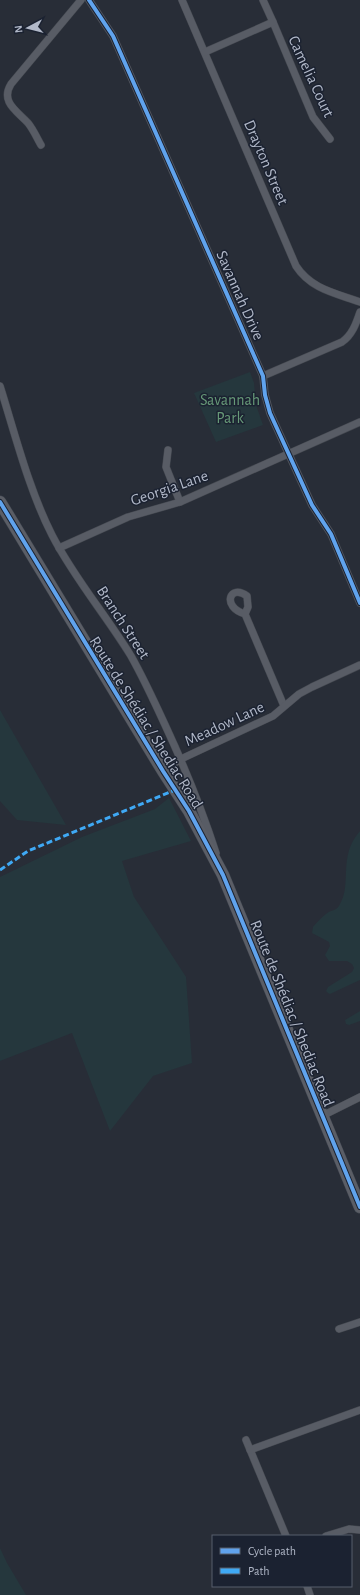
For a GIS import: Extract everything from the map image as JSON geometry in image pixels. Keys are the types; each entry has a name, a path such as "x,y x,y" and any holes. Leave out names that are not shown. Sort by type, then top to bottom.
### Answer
{"main road":[{"name":"Route de Shédiac / Shediac Road","path":"0,502 24,544 189,811 223,875 360,1207"}],"street":[{"path":"41,145 30,125 10,105 8,100 8,90 11,84 81,0"},
{"name":"Savannah Drive","path":"89,0 113,36 263,376 265,395 270,413 312,505 331,534 360,603"},
{"name":"Drayton Street","path":"182,0 296,266 304,278 312,284 360,302"},
{"name":"Camelia Court","path":"263,0 313,117 330,139"},
{"path":"205,52 273,22"},
{"path":"263,376 346,339 354,328 360,312"},
{"name":"Branch Street","path":"0,386 45,519 59,548 131,657 148,688 181,759 205,817 223,875"},
{"name":"Georgia Lane","path":"59,548 128,517 180,502 360,422"},
{"path":"168,450 166,467 180,502"},
{"path":"245,614 284,706"},
{"name":"Meadow Lane","path":"163,771 181,759 273,716 299,694 312,687 360,666"},
{"path":"322,1116 360,1097"},
{"path":"339,1330 360,1322"},
{"path":"250,1450 360,1410"},
{"path":"246,1440 286,1535"},
{"path":"329,1535 349,1529 360,1530"}],"green space":[{"name":"Savannah Park","path":"250,372 254,383 256,405 263,425 216,442 194,393"},
{"path":"0,710 66,825 17,820 0,801"},
{"path":"169,798 191,841 122,861 134,897 186,977 192,1063 153,1076 110,1131 72,1033 0,1061 0,877 82,837 155,809"},
{"path":"360,831 360,980 330,994 326,991 328,987 352,972 354,968 352,964 347,961 329,961 325,955 330,946 329,942 312,933 313,927 319,920 336,909 343,898 349,851 353,841"},
{"path":"360,1011 360,1021 349,1025 346,1024 345,1020"},
{"path":"0,1548 7,1563 26,1595 0,1595"}],"marked path":[{"path":"0,870 28,851 175,790"}],"cycle path":[{"path":"89,0 113,36 263,376 265,395 270,413 312,505 331,534 360,603"},
{"path":"0,502 163,771 189,811 223,875 360,1207"}]}
